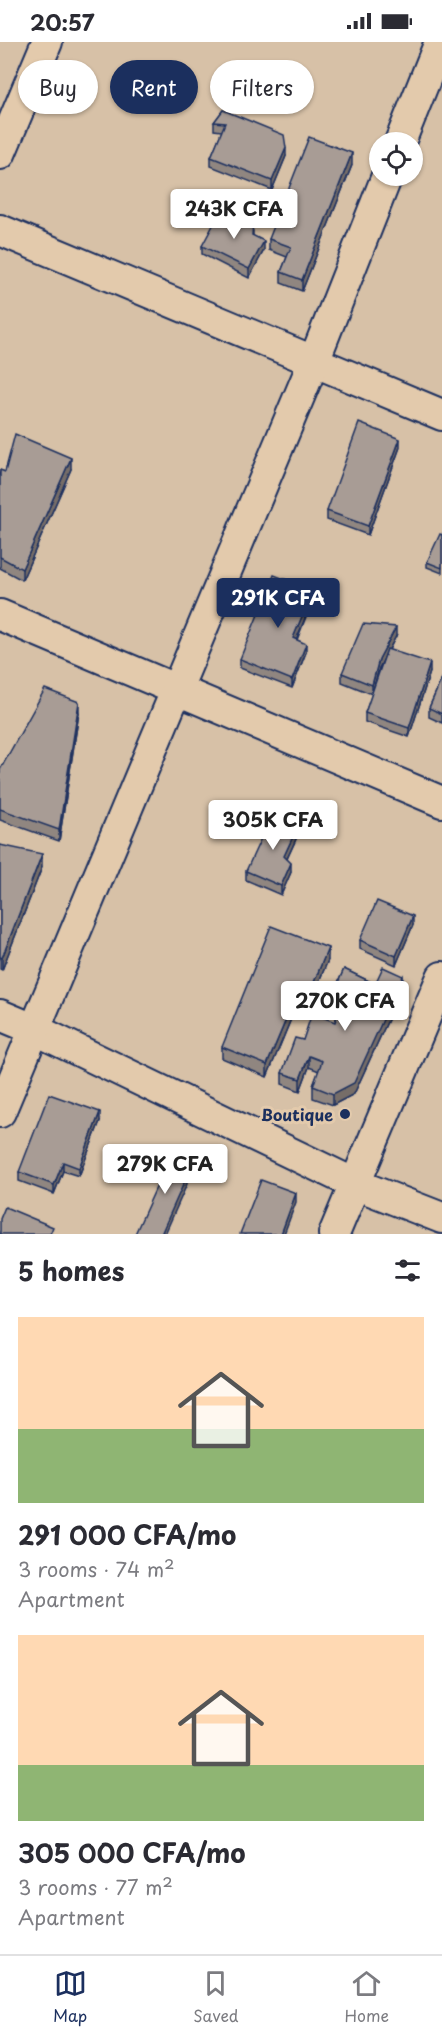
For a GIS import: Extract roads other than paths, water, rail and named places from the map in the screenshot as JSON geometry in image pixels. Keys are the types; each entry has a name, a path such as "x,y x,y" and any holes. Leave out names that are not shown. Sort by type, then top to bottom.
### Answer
{"street":[{"path":"0,154 47,42"},
{"path":"404,132 440,42"},
{"path":"0,1112 314,361 383,186"},
{"path":"0,230 442,415"},
{"path":"0,615 442,802"},
{"path":"334,1234 442,976"},
{"path":"0,1015 36,1030 355,1184 442,1218"}],"place":[{"name":"Boutique","path":"345,1114"}]}
